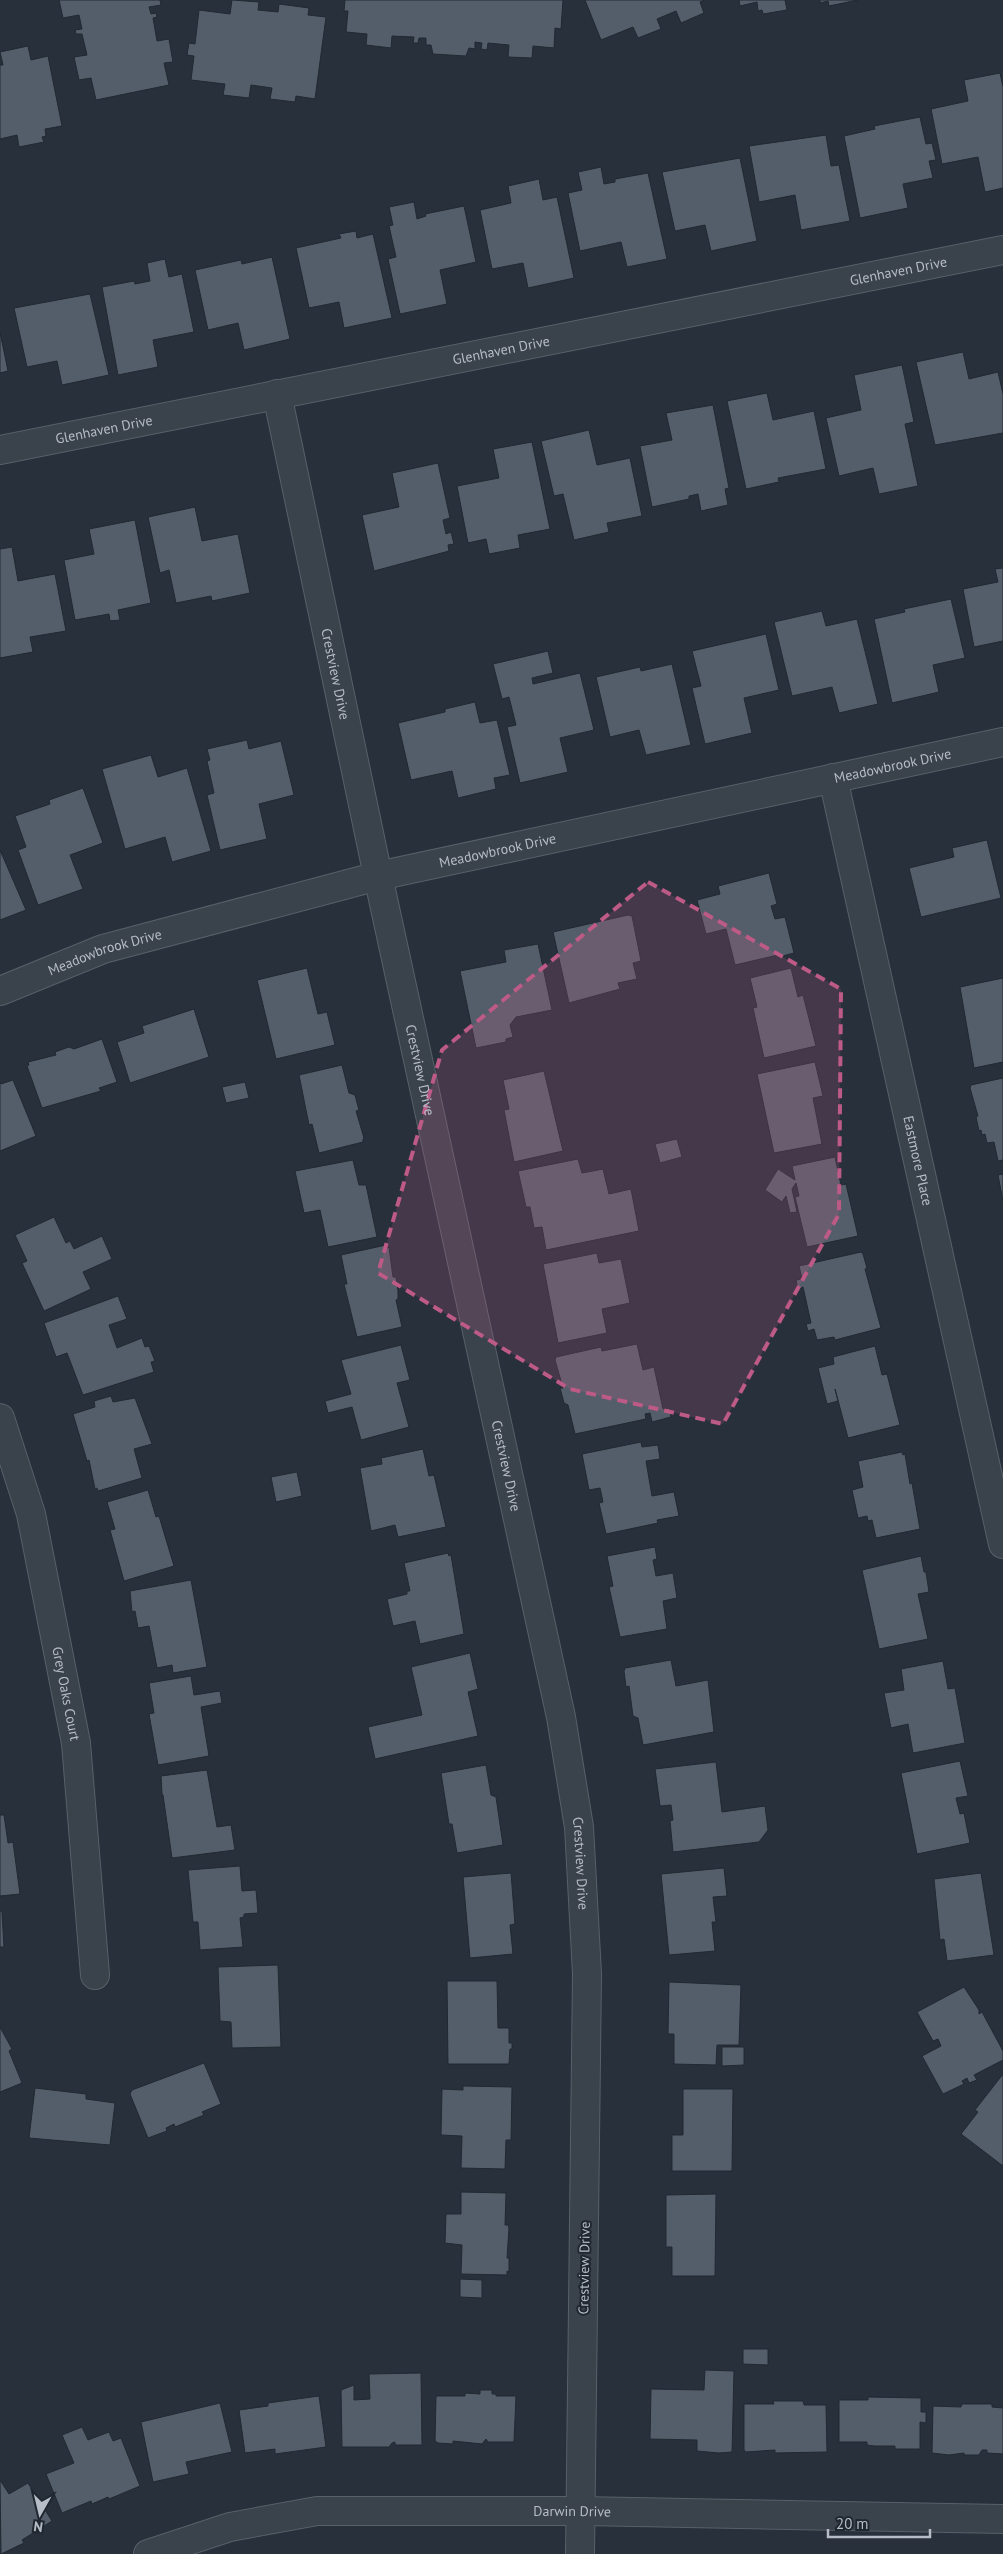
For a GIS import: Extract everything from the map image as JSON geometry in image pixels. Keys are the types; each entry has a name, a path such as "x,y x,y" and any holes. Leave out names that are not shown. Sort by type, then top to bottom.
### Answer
{"street":[{"name":"Glenhaven Drive","path":"0,450 1003,250"},
{"name":"Crestview Drive","path":"277,394 378,876 561,1717 579,1827 588,1974 580,2554"},
{"name":"Meadowbrook Drive","path":"0,991 103,949 378,876 1003,742"},
{"name":"Eastmore Place","path":"832,778 1003,1544"},
{"name":"Grey Oaks Court","path":"0,1418 32,1514 76,1743 95,1975"},
{"name":"Darwin Drive","path":"148,2554 230,2527 317,2511 582,2511 1003,2519"}],"highlighted area":[{"path":"648,882 841,989 839,1214 723,1424 570,1389 378,1273 442,1050"}],"building":[{"path":"59,0 160,0 161,5 149,7 151,14 156,13 157,17 153,18 157,41 169,39 173,62 164,63 169,85 96,100 91,78 79,80 74,57 87,55 82,34 76,34 75,30 82,29 79,15 63,18"},
{"path":"232,0 259,2 258,10 278,12 279,4 309,8 308,15 326,17 315,99 296,96 295,102 270,99 272,88 251,85 249,98 223,95 225,84 191,80 194,56 187,55 189,43 195,44 199,10 230,14"},
{"path":"345,0 563,0 561,29 555,28 554,48 533,46 532,58 508,57 509,45 488,43 487,50 481,49 482,43 475,42 475,49 469,48 466,56 433,54 431,45 426,45 426,38 419,38 418,43 413,43 414,37 392,36 391,48 366,45 367,34 346,32 348,11 344,11"},
{"path":"585,0 705,0 700,2 704,13 681,23 676,11 657,19 661,29 638,38 633,27 601,40"},
{"path":"739,0 785,0 787,10 763,14 762,10 758,11 757,2 740,6"},
{"path":"820,0 858,0 829,6 828,1 820,3"},
{"path":"28,46 31,60 48,56 62,126 45,129 46,136 42,137 44,142 19,147 17,135 0,139 0,65 3,65 0,52"},
{"path":"1000,73 1003,87 1003,188 985,192 978,157 942,164 931,109 968,101 964,80"},
{"path":"920,117 926,144 932,143 936,160 929,161 933,178 903,184 908,208 860,218 844,136 875,129 874,126"},
{"path":"826,135 831,166 839,165 850,221 801,230 795,195 759,202 749,146"},
{"path":"740,158 757,241 711,251 705,225 675,231 662,172"},
{"path":"601,167 604,184 615,182 615,179 648,173 667,259 627,267 621,242 580,251 568,193 582,190 578,172"},
{"path":"539,179 543,200 557,197 574,278 528,288 523,263 492,269 480,210 511,203 508,186"},
{"path":"414,202 417,219 426,216 425,214 464,206 476,262 440,270 447,304 400,314 388,259 396,257 389,226 393,225 389,207"},
{"path":"356,231 357,238 373,234 392,318 344,328 339,302 309,308 296,248 341,238 339,234"},
{"path":"272,257 290,339 244,350 238,323 208,330 195,270 241,260 242,264"},
{"path":"165,259 169,277 182,274 194,332 153,340 158,367 118,375 102,287 134,281 135,284 150,281 147,263"},
{"path":"90,294 109,375 62,385 57,361 27,367 14,308"},
{"path":"0,332 8,371 0,373"},
{"path":"963,352 969,379 998,372 1003,394 1003,433 935,445 916,362"},
{"path":"902,365 914,422 905,424 918,486 879,494 873,468 839,476 826,418 861,410 854,375"},
{"path":"767,393 773,420 814,411 826,469 778,478 779,482 746,489 727,401"},
{"path":"713,405 729,488 725,489 728,505 701,511 698,494 689,496 689,499 652,507 640,446 672,440 666,413"},
{"path":"589,430 597,465 630,458 642,516 607,523 609,532 574,540 563,494 554,496 541,441"},
{"path":"532,442 550,529 518,535 520,548 489,554 486,539 468,543 457,486 499,478 493,449"},
{"path":"438,463 450,518 443,520 446,534 451,532 454,544 448,545 449,551 374,571 362,515 399,507 392,473"},
{"path":"195,507 202,541 238,534 250,593 212,601 211,596 176,603 169,570 160,573 148,517"},
{"path":"135,520 151,603 118,610 120,620 110,621 109,614 75,620 64,560 94,554 89,529"},
{"path":"12,547 18,581 55,574 66,631 30,637 33,652 0,658 0,549"},
{"path":"1003,568 1003,641 974,647 963,589 998,582 995,569"},
{"path":"951,599 965,658 933,665 939,692 892,703 874,619 905,612 904,609"},
{"path":"822,611 826,626 857,619 878,704 839,713 832,687 792,696 774,622"},
{"path":"766,634 779,690 744,698 752,733 705,744 692,688 701,686 692,651"},
{"path":"548,651 553,673 532,678 533,684 580,673 594,730 560,738 568,772 520,783 507,727 516,725 509,697 502,699 493,664"},
{"path":"672,664 691,745 646,755 639,730 610,737 596,677 640,667 641,671"},
{"path":"475,702 480,723 497,720 510,775 494,778 496,789 458,798 452,771 411,780 398,723 445,712 445,709"},
{"path":"247,740 249,749 281,741 294,795 259,804 267,839 220,850 207,795 214,793 207,761 210,760 207,749"},
{"path":"151,755 158,777 187,768 211,851 172,862 165,837 125,849 102,769"},
{"path":"83,788 103,843 70,855 83,889 38,905 18,850 26,847 15,816 50,804 49,800"},
{"path":"987,840 1001,898 921,917 909,868 954,857 952,848"},
{"path":"0,850 26,910 0,920"},
{"path":"769,873 777,904 771,906 775,919 785,917 794,953 735,965 726,929 706,934 697,900 720,894 718,886"},
{"path":"628,915 632,916 641,961 633,963 637,979 618,983 620,989 569,1003 553,932"},
{"path":"538,944 552,1010 516,1017 510,1025 513,1037 506,1039 506,1042 476,1048 460,971 506,962 504,950"},
{"path":"307,968 318,1014 327,1012 335,1045 276,1059 257,980"},
{"path":"791,968 798,997 803,995 816,1046 764,1058 753,1008 757,1007 750,978"},
{"path":"1003,978 1003,1062 974,1068 960,987"},
{"path":"194,1009 209,1057 130,1083 117,1042 144,1033 142,1026"},
{"path":"102,1039 117,1082 99,1088 101,1091 42,1108 27,1066 29,1065 28,1062 56,1055 55,1052 69,1047 74,1049"},
{"path":"815,1062 823,1096 813,1098 822,1144 774,1153 757,1074"},
{"path":"342,1065 349,1093 355,1095 359,1110 356,1111 364,1138 363,1142 319,1153 312,1124 309,1125 299,1075"},
{"path":"544,1071 563,1151 514,1162 504,1110 509,1109 503,1080"},
{"path":"1003,1078 1003,1160 998,1161 994,1142 987,1143 985,1134 982,1135 981,1130 979,1131 976,1117 978,1116 970,1088 971,1085"},
{"path":"13,1080 36,1136 0,1151 0,1083"},
{"path":"245,1082 249,1098 226,1103 222,1087"},
{"path":"677,1139 682,1157 660,1163 655,1144"},
{"path":"835,1157 841,1185 846,1184 858,1236 807,1247 795,1197 799,1196 796,1183 792,1189 797,1212 790,1213 786,1196 782,1202 765,1190 778,1169 795,1180 792,1166"},
{"path":"578,1159 582,1173 603,1169 609,1194 631,1189 639,1231 546,1250 542,1227 534,1228 530,1207 526,1207 518,1171"},
{"path":"353,1160 359,1185 366,1185 377,1237 328,1247 320,1210 304,1213 295,1171"},
{"path":"1003,1174 1003,1201 998,1175"},
{"path":"54,1217 66,1243 70,1241 74,1249 102,1236 112,1259 83,1272 91,1289 44,1311 22,1263 27,1261 15,1235"},
{"path":"386,1245 387,1248 389,1247 393,1277 396,1277 398,1299 396,1300 402,1327 357,1337 344,1284 347,1284 341,1255"},
{"path":"861,1252 867,1268 865,1269 881,1328 835,1340 834,1337 817,1340 814,1329 808,1331 806,1324 811,1323 803,1287 798,1289 796,1280 802,1279 799,1266"},
{"path":"597,1253 599,1263 621,1259 630,1303 602,1309 607,1333 558,1343 543,1264"},
{"path":"118,1296 127,1319 109,1325 117,1348 142,1338 145,1347 149,1346 155,1361 151,1362 154,1372 83,1395 67,1353 56,1357 44,1323"},
{"path":"637,1344 643,1370 654,1367 663,1409 669,1408 671,1417 652,1422 650,1413 645,1414 646,1419 575,1434 568,1405 564,1403 560,1388 563,1388 555,1360 556,1357 601,1347 602,1351"},
{"path":"401,1345 410,1380 397,1383 409,1427 361,1440 352,1407 328,1413 325,1401 351,1394 341,1360"},
{"path":"875,1346 882,1375 887,1374 900,1425 848,1438 835,1389 838,1401 827,1404 818,1368 834,1364 833,1357"},
{"path":"111,1396 113,1402 135,1398 152,1444 134,1449 142,1478 98,1491 97,1488 95,1489 89,1460 87,1461 73,1414 95,1407 94,1401"},
{"path":"641,1442 642,1447 658,1445 660,1459 646,1461 652,1496 674,1492 679,1516 657,1520 658,1523 606,1534 599,1503 603,1502 600,1488 589,1490 582,1454"},
{"path":"423,1449 429,1476 434,1475 446,1527 398,1537 395,1525 371,1531 360,1468 382,1464 381,1458"},
{"path":"902,1452 903,1455 905,1454 910,1484 912,1483 920,1529 876,1538 872,1520 868,1521 867,1516 858,1518 852,1490 863,1487 858,1461"},
{"path":"297,1472 302,1496 276,1502 271,1477"},
{"path":"148,1490 156,1517 159,1516 174,1566 124,1581 110,1530 115,1529 107,1502"},
{"path":"655,1547 657,1559 653,1560 656,1576 673,1573 677,1598 663,1601 667,1629 620,1637 609,1587 613,1586 607,1556"},
{"path":"448,1553 449,1556 451,1555 464,1634 420,1644 415,1621 393,1626 387,1599 407,1594 407,1591 410,1591 404,1563"},
{"path":"921,1556 929,1592 918,1594 928,1639 879,1649 862,1570"},
{"path":"191,1580 207,1667 173,1673 172,1665 157,1668 149,1626 138,1628 135,1611 132,1612 130,1591"},
{"path":"470,1653 478,1689 468,1692 478,1736 375,1759 368,1727 422,1715 411,1667"},
{"path":"671,1660 676,1686 708,1680 714,1732 643,1745 638,1718 633,1716 629,1686 626,1687 624,1671 625,1668"},
{"path":"943,1661 948,1689 955,1688 965,1743 913,1753 908,1724 891,1728 884,1693 904,1690 901,1669"},
{"path":"191,1676 194,1695 220,1691 222,1703 201,1707 209,1756 158,1765 149,1714 154,1713 149,1683"},
{"path":"960,1761 968,1796 956,1798 960,1814 964,1813 970,1843 917,1854 901,1773"},
{"path":"716,1762 722,1812 765,1806 768,1830 759,1842 673,1852 670,1821 673,1820 671,1805 660,1806 655,1769"},
{"path":"486,1765 491,1795 496,1797 503,1845 457,1853 452,1824 449,1824 441,1773"},
{"path":"207,1770 217,1827 231,1825 235,1850 172,1858 161,1776"},
{"path":"0,1815 4,1815 8,1843 13,1842 20,1894 0,1896"},
{"path":"240,1866 242,1891 256,1890 258,1913 244,1914 244,1917 240,1918 243,1947 200,1950 198,1922 193,1922 188,1870"},
{"path":"724,1868 727,1896 713,1897 716,1922 712,1922 715,1951 669,1955 661,1874"},
{"path":"511,1873 515,1924 510,1925 513,1954 470,1958 463,1877"},
{"path":"981,1873 994,1955 947,1961 944,1939 940,1940 934,1879"},
{"path":"0,1911 2,1911 4,1947 0,1947"},
{"path":"278,1965 281,2047 232,2048 231,2022 220,2021 218,1967"},
{"path":"447,1981 497,1981 498,2028 509,2028 509,2043 512,2043 509,2064 448,2064"},
{"path":"669,1982 741,1985 739,2045 717,2045 716,2065 674,2064 674,2034 668,2034"},
{"path":"964,1987 979,2010 979,2014 982,2012 1003,2051 1003,2060 974,2075 977,2080 969,2083 967,2078 962,2081 964,2084 943,2094 922,2056 941,2046 938,2039 933,2041 917,2012"},
{"path":"0,2027 12,2049 9,2051 22,2083 0,2092"},
{"path":"722,2047 744,2047 744,2065 722,2066"},
{"path":"204,2063 221,2104 202,2112 204,2115 175,2127 174,2124 166,2128 167,2131 148,2138 130,2094 132,2090"},
{"path":"1003,2074 1003,2166 961,2134 978,2112 975,2110"},
{"path":"463,2086 512,2087 511,2140 506,2140 505,2169 461,2168 462,2136 441,2135 442,2089 463,2090"},
{"path":"35,2088 86,2094 86,2099 115,2103 110,2145 29,2138"},
{"path":"683,2089 733,2089 732,2171 672,2171 672,2135 683,2135"},
{"path":"461,2192 506,2193 505,2225 508,2225 509,2228 507,2258 509,2258 509,2272 507,2271 507,2275 461,2274 462,2245 445,2243 446,2214 461,2214"},
{"path":"716,2194 715,2276 672,2276 672,2247 666,2247 666,2195"},
{"path":"460,2279 482,2280 482,2298 460,2297"},
{"path":"743,2349 768,2349 768,2365 743,2364"},
{"path":"705,2370 734,2371 732,2452 697,2451 697,2440 650,2439 651,2389 704,2390"},
{"path":"421,2373 422,2445 395,2445 395,2442 389,2447 342,2447 341,2390 354,2385 354,2400 370,2399 369,2374"},
{"path":"480,2390 492,2390 492,2394 496,2394 496,2396 516,2396 514,2442 488,2442 486,2439 482,2444 453,2441 453,2444 435,2441 436,2396 465,2396 465,2393 480,2394"},
{"path":"319,2396 326,2447 275,2454 275,2449 245,2453 239,2410 268,2406 268,2403"},
{"path":"868,2397 921,2398 921,2412 926,2412 926,2423 920,2422 920,2449 895,2449 895,2446 867,2445 867,2442 839,2442 839,2400 868,2400"},
{"path":"773,2401 803,2401 804,2405 826,2405 827,2452 775,2453 775,2450 746,2452 744,2450 744,2404 774,2404"},
{"path":"220,2403 232,2452 186,2462 189,2474 153,2482 141,2422"},
{"path":"962,2404 992,2404 992,2407 1003,2408 1003,2454 987,2453 987,2450 982,2450 979,2455 932,2453 933,2406 961,2407"},
{"path":"82,2427 88,2440 109,2432 113,2441 121,2438 140,2486 109,2499 108,2497 92,2504 91,2501 62,2513 46,2474 74,2463 62,2435"},
{"path":"0,2480 9,2494 28,2483 52,2521 22,2540 24,2543 1,2554"}]}
